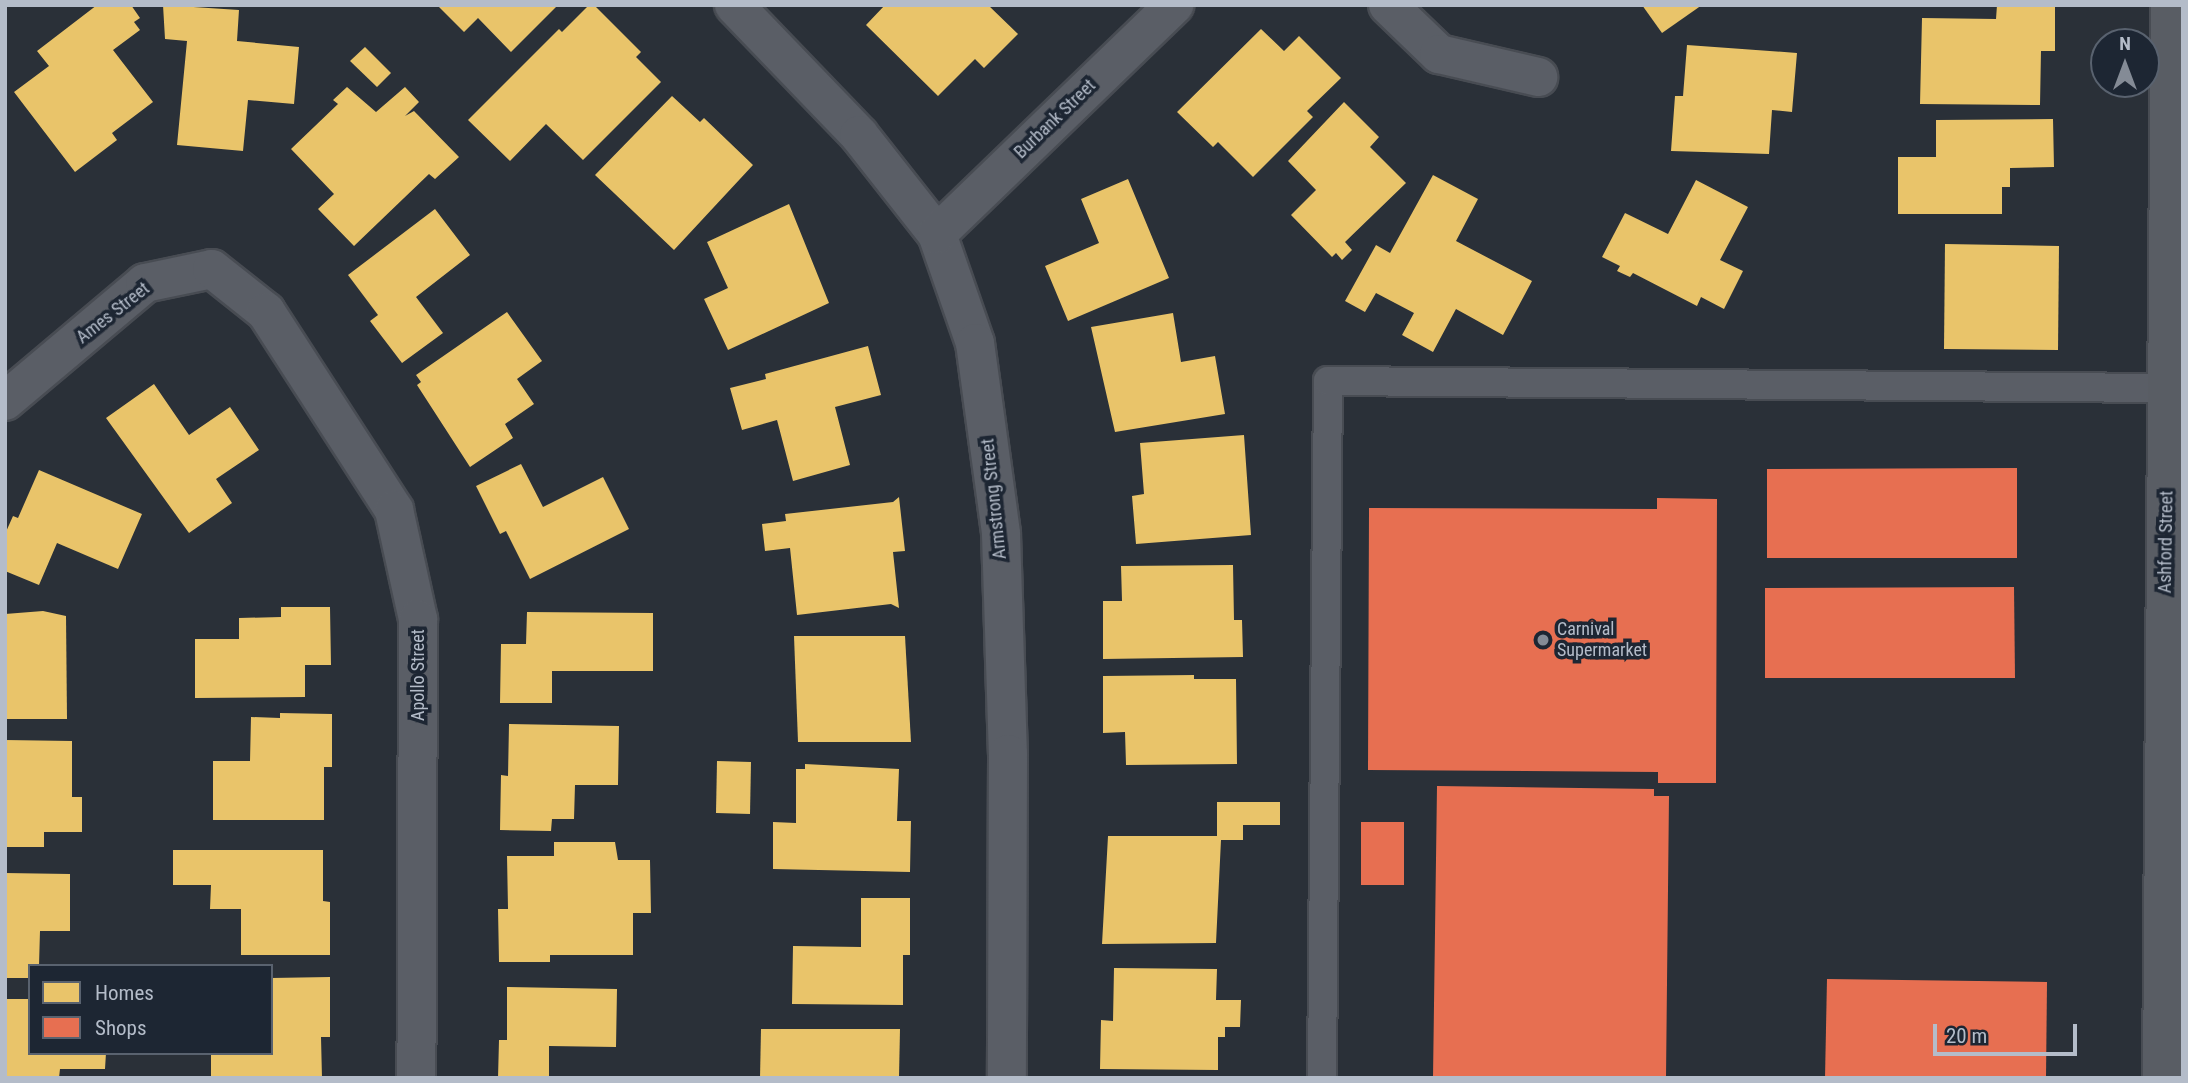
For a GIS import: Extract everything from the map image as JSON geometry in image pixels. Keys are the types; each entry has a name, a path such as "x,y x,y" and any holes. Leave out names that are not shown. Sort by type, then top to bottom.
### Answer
{"street":[{"name":"Armstrong Street","path":"734,5 859,135 937,234 975,343 1001,534 1008,754 1007,1078"},
{"name":"Burbank Street","path":"937,234 1174,5"},
{"path":"1388,5 1439,54 1538,76"},
{"name":"Ashford Street","path":"2162,1078 2172,843 2167,387 2170,5"},
{"name":"Ames Street","path":"5,401 145,283 212,269 266,312"},
{"name":"Apollo Street","path":"266,312 394,510 418,619 416,1078"}],"lane":[{"path":"1322,1078 1328,381 2167,387"}],"building: Homes":[{"path":"97,5 131,5 140,18 134,22 140,30 113,50 153,102 112,133 117,140 75,172 14,92 49,66 37,51"},
{"path":"163,5 239,10 237,41 299,47 294,104 248,100 243,151 177,145 187,41 165,39"},
{"path":"437,5 558,5 511,52 478,18 464,32"},
{"path":"589,5 594,5 641,52 636,57 661,82 583,160 546,124 510,161 468,120 559,29 562,32"},
{"path":"885,5 988,5 1018,34 984,68 975,59 938,96 866,25"},
{"path":"1642,5 1702,5 1662,33"},
{"path":"1997,5 2055,5 2055,51 2041,51 2040,105 1920,104 1922,18 1996,19"},
{"path":"1261,29 1284,51 1299,36 1341,78 1307,111 1313,117 1253,177 1218,142 1213,147 1177,112"},
{"path":"1687,45 1797,53 1792,112 1772,110 1769,154 1671,151 1675,96 1683,96"},
{"path":"365,47 391,73 377,87 350,61"},
{"path":"347,87 376,112 405,87 419,102 405,116 414,111 459,157 435,179 429,174 354,246 318,209 334,194 291,149 338,104 333,100"},
{"path":"672,96 700,122 704,118 753,165 674,250 595,175"},
{"path":"1344,102 1379,137 1370,147 1406,183 1345,242 1352,250 1342,260 1336,253 1332,257 1291,215 1316,190 1288,161"},
{"path":"2053,119 2054,167 2010,168 2010,187 2002,187 2002,214 1898,214 1898,157 1936,157 1936,120"},
{"path":"1433,175 1478,199 1456,241 1532,281 1503,335 1456,309 1433,352 1402,335 1414,313 1376,293 1365,312 1345,301 1376,245 1390,253"},
{"path":"1128,179 1169,278 1068,321 1045,266 1099,243 1081,199"},
{"path":"1696,180 1748,207 1720,260 1743,271 1724,309 1701,297 1697,306 1633,273 1630,277 1617,271 1620,266 1602,257 1625,213 1668,234"},
{"path":"789,204 829,303 728,350 704,299 728,288 707,242"},
{"path":"435,209 470,255 416,297 443,333 402,363 370,321 378,315 348,275"},
{"path":"1945,244 2059,246 2058,350 1944,349"},
{"path":"507,312 542,361 517,379 534,404 505,424 513,438 470,467 417,385 421,382 416,375"},
{"path":"1173,313 1181,362 1215,356 1225,414 1115,432 1091,327"},
{"path":"868,346 881,395 835,407 850,465 793,481 777,420 742,430 730,388 766,379 765,374"},
{"path":"154,384 189,435 230,407 259,450 216,479 232,503 189,533 106,418"},
{"path":"1244,435 1251,535 1136,544 1132,496 1144,494 1140,443"},
{"path":"521,464 543,507 603,477 629,529 530,579 506,531 500,534 476,486"},
{"path":"39,470 142,514 118,569 57,543 39,585 5,571 5,534 13,516 18,518"},
{"path":"899,497 905,551 893,552 899,608 891,604 797,615 790,548 765,551 762,524 786,521 785,514 893,502"},
{"path":"1233,565 1234,620 1242,620 1243,657 1103,659 1103,601 1122,601 1121,566"},
{"path":"281,607 330,607 331,665 305,665 305,697 195,698 195,639 239,639 239,618 281,617"},
{"path":"43,611 66,616 67,719 5,719 5,614"},
{"path":"527,612 653,613 653,671 552,671 552,703 500,703 501,644 526,644"},
{"path":"794,636 905,636 911,742 798,742"},
{"path":"1194,675 1194,679 1236,679 1237,764 1126,765 1125,732 1103,733 1103,676"},
{"path":"280,713 332,714 332,767 324,767 324,820 213,820 213,761 250,761 251,717 280,718"},
{"path":"509,724 619,726 618,785 575,785 574,819 552,819 551,831 500,830 501,775 508,776"},
{"path":"5,740 72,741 72,797 82,797 82,832 44,832 44,847 5,847"},
{"path":"717,761 751,762 750,814 716,813"},
{"path":"805,764 899,769 897,821 911,821 910,872 773,869 773,822 796,823 796,769 805,769"},
{"path":"1217,802 1280,802 1280,825 1243,825 1243,840 1221,840 1216,943 1102,944 1108,836 1217,836"},
{"path":"554,842 615,842 618,860 650,860 651,913 633,913 633,955 550,955 550,962 499,962 498,909 508,909 507,856 554,856"},
{"path":"173,850 323,850 323,901 330,902 330,955 241,955 241,909 210,909 211,885 173,885"},
{"path":"5,873 70,874 70,931 40,931 39,964 28,964 28,978 5,978"},
{"path":"861,898 910,898 910,955 903,955 903,1005 792,1004 793,946 861,947"},
{"path":"1114,968 1217,969 1216,1000 1241,1000 1240,1027 1225,1027 1225,1037 1218,1037 1218,1070 1100,1069 1101,1020 1113,1021"},
{"path":"330,977 330,1037 321,1037 322,1078 211,1078 211,1055 273,1055 273,978"},
{"path":"507,987 617,989 616,1047 549,1046 549,1078 498,1078 499,1040 507,1040"},
{"path":"5,999 28,999 28,1055 106,1055 105,1069 60,1069 59,1078 5,1078"},
{"path":"761,1029 900,1029 899,1077 760,1078"}],"building: Shops":[{"path":"2017,468 2017,558 1767,558 1767,469"},
{"name":"Carnival Supermarket","path":"1657,498 1717,499 1716,783 1658,783 1658,772 1368,770 1369,508 1657,509"},
{"path":"2014,587 2015,678 1765,678 1765,588"},
{"path":"1437,786 1654,789 1654,796 1669,796 1666,1078 1433,1078"},
{"path":"1361,822 1404,822 1404,885 1361,885"},
{"path":"1827,979 2047,982 2046,1078 1825,1078"}],"place":[{"name":"Carnival Supermarket","path":"1543,640"}]}
